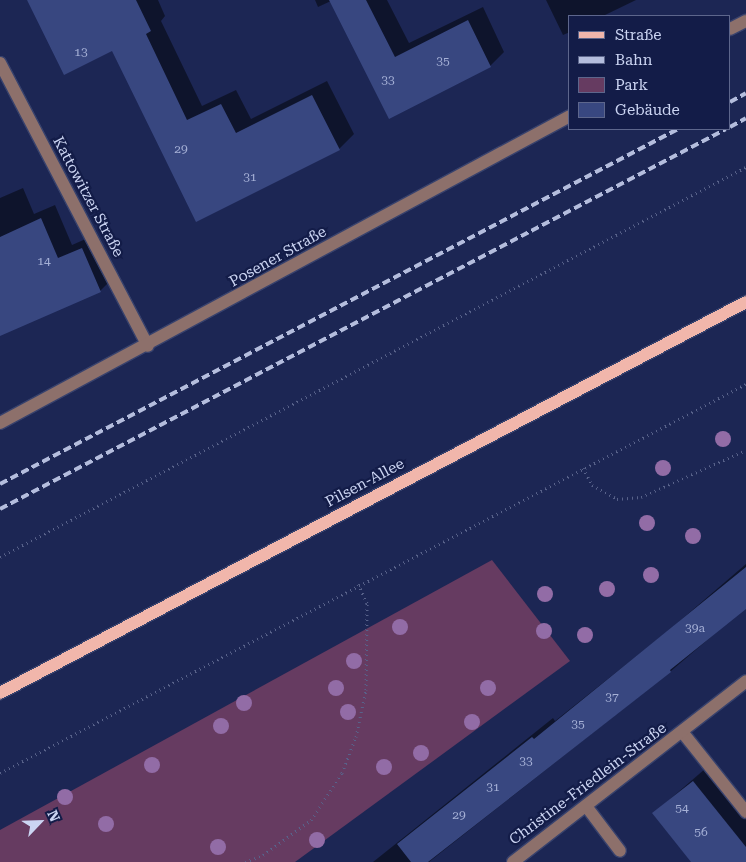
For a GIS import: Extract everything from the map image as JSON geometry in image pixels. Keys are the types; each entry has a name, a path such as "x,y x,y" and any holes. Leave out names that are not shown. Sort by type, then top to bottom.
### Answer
{"main road":[{"name":"Pilsen-Allee","path":"0,693 746,302"}],"street":[{"path":"731,28 746,20"},
{"name":"Kattowitzer Straße","path":"0,63 148,346"},
{"name":"Posener Straße","path":"0,423 148,346 568,117"},
{"name":"Christine-Friedlein-Straße","path":"513,862 746,682"},
{"name":"Christine-Friedlein-Straße","path":"683,732 746,812"},
{"path":"586,806 620,851"}],"path":[{"path":"0,557 746,167"},
{"path":"0,773 358,584 746,384"},
{"path":"583,468 592,485 617,499 641,497 746,450"},
{"path":"245,862 263,854 311,820 342,773 356,738 366,690 367,603 358,584"}],"green space":[{"path":"492,560 570,661 295,862 0,862 0,830"}],"building":[{"path":"27,0 136,0 151,31 146,34 187,120 221,104 236,133 312,95 340,150 196,222 112,51 64,75"},
{"path":"329,0 366,0 395,57 468,20 491,67 389,119"},
{"path":"41,218 58,258 82,248 101,292 0,336 0,237"},
{"path":"746,567 746,609 670,670 671,672 428,862 411,862 397,844 532,737 534,739"},
{"path":"693,781 746,847 746,862 691,862 652,813"}],"railway":[{"path":"731,101 746,93"},
{"path":"731,126 746,118"},
{"path":"0,484 676,130"},
{"path":"0,509 724,130"}]}
